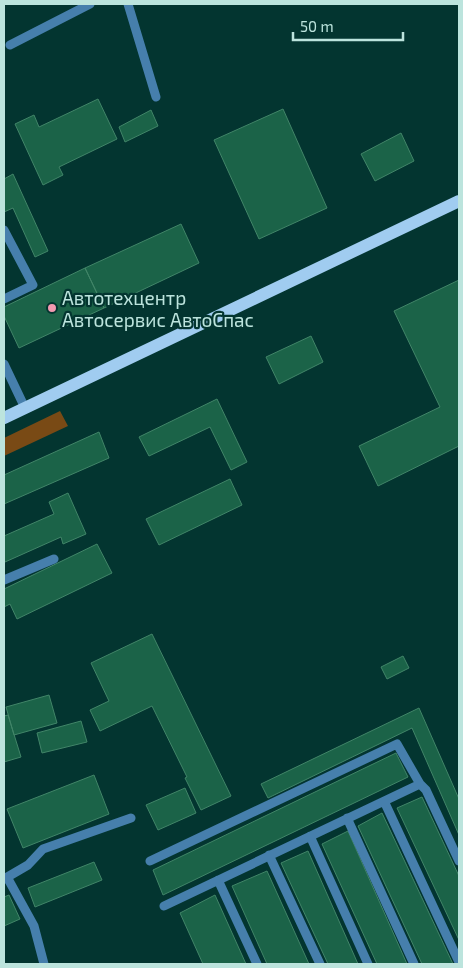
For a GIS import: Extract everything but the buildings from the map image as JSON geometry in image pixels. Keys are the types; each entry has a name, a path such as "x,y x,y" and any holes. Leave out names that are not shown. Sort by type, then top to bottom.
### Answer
{"main road":[{"path":"4,418 459,201"}],"lane":[{"path":"10,45 90,4"},
{"path":"128,4 156,97"},
{"path":"4,230 33,285 4,299"},
{"path":"4,364 25,408"},
{"path":"4,580 54,559"},
{"path":"150,861 398,744 420,784 426,790 459,861"},
{"path":"164,906 420,784"},
{"path":"384,801 459,962"},
{"path":"44,964 34,926 6,878 28,865 43,850 131,818"},
{"path":"348,818 414,964"},
{"path":"310,836 368,964"},
{"path":"269,855 320,964"},
{"path":"218,880 257,964"}],"shaded area":[{"path":"60,411 68,426 4,456 4,438"}],"place":[{"name":"Автотехцентр Автосервис АвтоСпас","path":"52,308"}]}
